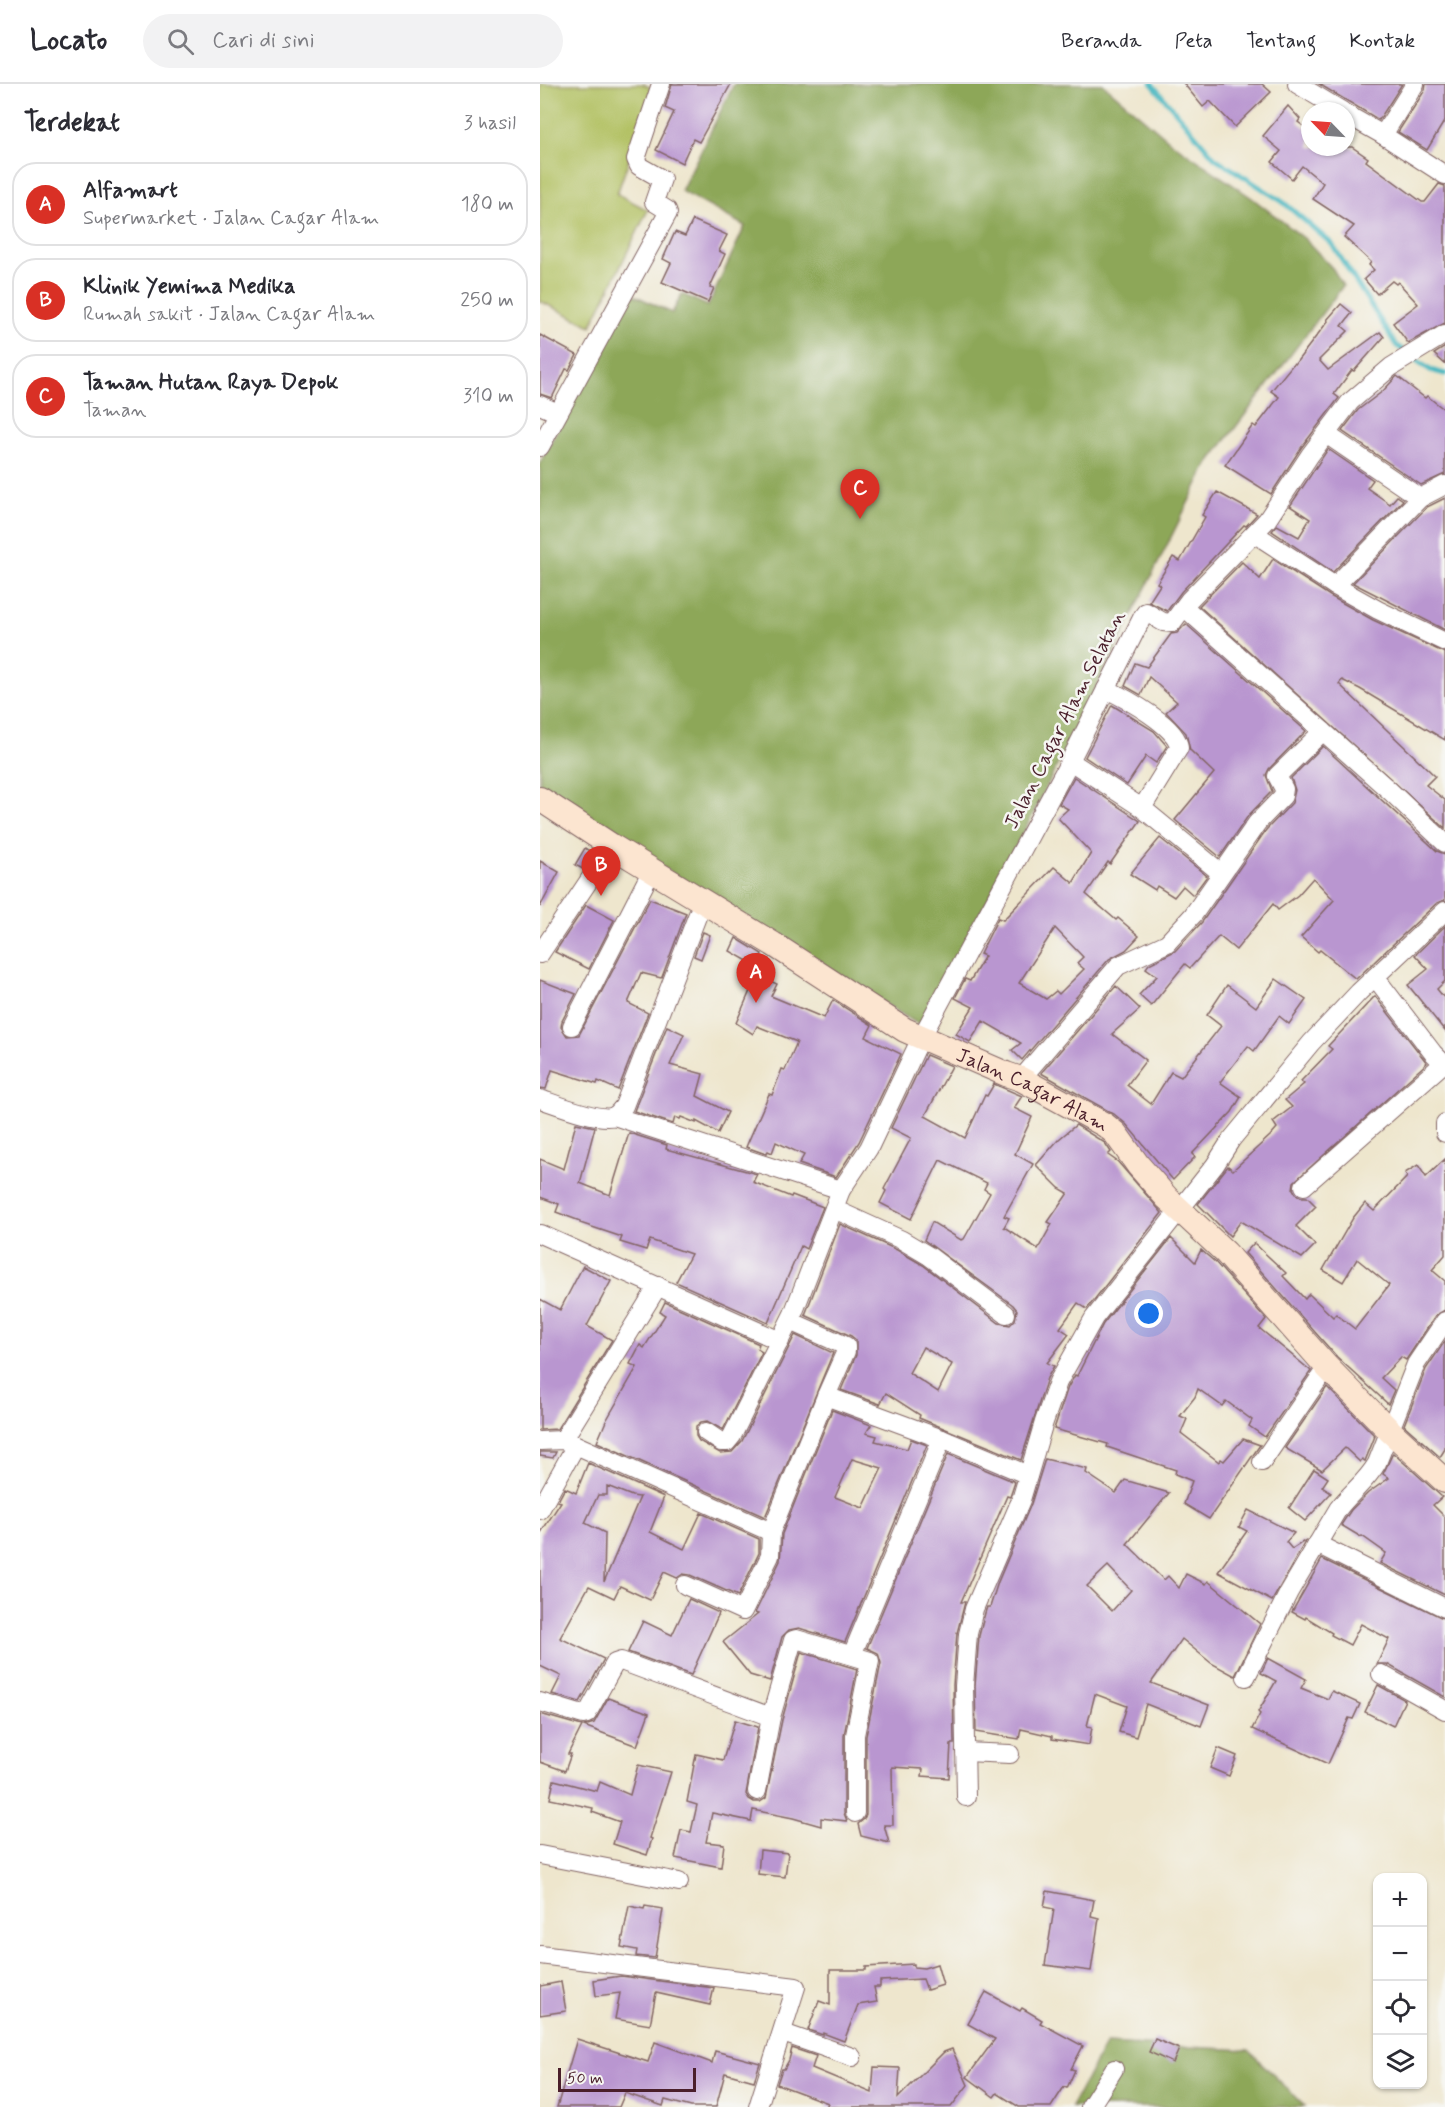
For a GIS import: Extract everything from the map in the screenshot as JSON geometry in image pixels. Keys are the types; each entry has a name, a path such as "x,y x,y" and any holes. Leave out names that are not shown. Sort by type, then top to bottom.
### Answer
{"street":[{"path":"540,447 668,213 654,202 662,179 639,165 636,159 661,84"},
{"path":"1383,135 1415,84"},
{"path":"1300,85 1327,102"},
{"path":"1355,119 1443,170"},
{"name":"Jalan Cagar Alam Selatan","path":"706,1432 721,1442 727,1442 732,1436 790,1321 841,1190 869,1148 921,1038 1070,761 1146,612 1163,622 1172,623 1189,600 1255,534 1277,507 1350,402 1391,367 1445,334"},
{"path":"540,405 558,413"},
{"path":"1326,434 1420,498"},
{"path":"1335,586 1420,498 1445,485"},
{"path":"1255,534 1335,586 1378,610 1445,642"},
{"path":"1184,607 1445,843"},
{"path":"1106,690 1170,729 1179,742 1179,748 1142,808"},
{"path":"1021,1079 1118,966 1167,943 1193,915 1257,823 1283,796 1284,789 1278,776 1323,731"},
{"path":"1070,761 1142,808 1221,873"},
{"name":"Jalan Cagar Alam","path":"540,799 921,1038 1021,1079 1106,1125 1178,1210 1226,1253 1327,1367 1390,1431 1445,1481"},
{"path":"540,954 612,846"},
{"path":"572,1026 652,870"},
{"path":"615,1116 624,1106 703,901"},
{"path":"966,1797 964,1686 968,1634 974,1609 1021,1500 1058,1382 1074,1352 1094,1318 1215,1165 1231,1140 1311,1043 1375,977 1445,911"},
{"path":"1304,1186 1444,1064 1375,977"},
{"path":"540,1099 601,1117 615,1116 841,1190"},
{"path":"1445,1123 1445,1133"},
{"path":"834,1209 911,1245 1006,1314"},
{"path":"540,1234 780,1341"},
{"path":"540,1510 569,1443 658,1286"},
{"path":"685,1585 743,1611 770,1556 771,1532 846,1351 846,1346 790,1321"},
{"path":"1246,1677 1289,1592 1317,1544 1343,1503 1369,1477 1382,1453 1416,1364 1445,1321"},
{"path":"1262,1462 1327,1367"},
{"path":"826,1396 942,1439 1028,1475"},
{"path":"852,1655 942,1439"},
{"path":"540,1441 569,1443 771,1532"},
{"path":"1317,1544 1445,1608"},
{"path":"757,1791 771,1718 794,1639 870,1661 855,1736 855,1813"},
{"path":"540,1702 583,1715 587,1714 615,1663 621,1661 771,1718"},
{"path":"1381,1674 1445,1710"},
{"path":"965,1752 1010,1754"},
{"path":"540,1855 679,1882"},
{"path":"540,1955 796,1987 758,2107"},
{"path":"783,2033 852,2057"},
{"path":"1090,2107 1114,2069"}],"green space":[{"path":"540,84 643,84 654,89 617,194 648,210 591,326 540,301"},
{"path":"734,84 1103,84 1171,142 1252,198 1305,239 1333,269 1343,286 1207,465 1030,820 921,1026 540,792 540,463 630,293 672,313 682,294 708,306 745,226 681,191"},
{"path":"1106,2043 1249,2050 1305,2107 1071,2107"}],"building":[{"path":"672,84 731,84 699,142 693,139 682,163 656,150 674,112 665,108"},
{"path":"1184,84 1262,84 1271,92 1235,127 1210,101 1203,107"},
{"path":"1319,84 1402,84 1379,120 1355,106 1355,102 1349,102"},
{"path":"1426,84 1445,84 1445,120 1427,150 1398,132 1425,90"},
{"path":"1288,106 1300,119 1298,122 1301,124 1301,156 1355,156 1355,149 1368,158 1366,161 1422,202 1425,202 1439,184 1445,186 1445,323 1408,343 1393,323 1418,304 1398,282 1396,284 1392,281 1377,294 1364,279 1374,270 1369,265 1371,262 1344,237 1354,226 1313,199 1323,183 1302,166 1292,179 1272,162 1281,151 1263,136"},
{"path":"693,220 727,235 719,251 725,254 710,287 714,288 708,302 662,282 671,263 663,259 675,232 685,236"},
{"path":"1341,304 1352,313 1342,326 1348,331 1319,360 1328,370 1380,332 1384,337 1354,371 1352,370 1334,394 1339,398 1301,448 1271,494 1225,465 1253,425 1256,427 1279,397 1271,391"},
{"path":"540,335 577,355 569,370 566,369 552,398 540,394"},
{"path":"1445,347 1445,364 1434,354"},
{"path":"1397,376 1445,410 1445,474 1421,485 1342,431 1358,410 1383,391"},
{"path":"1328,449 1373,480 1367,488 1390,504 1397,496 1403,500 1333,572 1272,531 1277,525 1299,537 1310,519 1290,506"},
{"path":"1217,492 1257,514 1181,592 1167,611 1149,602 1160,585 1157,583 1173,557 1180,561 1205,517 1202,515"},
{"path":"1445,498 1445,630 1353,583 1427,507"},
{"path":"1273,559 1330,596 1373,620 1445,653 1445,740 1360,689 1342,680 1339,684 1435,776 1426,785 1445,800 1445,828 1199,606 1242,562 1260,579"},
{"path":"1186,624 1306,731 1269,769 1266,775 1272,791 1248,816 1220,857 1175,820 1214,773 1190,750 1186,733 1166,712 1177,702 1149,677 1141,695 1125,686 1135,663 1147,667 1171,634 1177,633"},
{"path":"1112,705 1154,731 1167,746 1156,763 1146,756 1127,785 1085,757"},
{"path":"1323,746 1437,851 1445,854 1445,900 1437,903 1356,979 1301,937 1334,900 1313,878 1298,895 1278,910 1273,904 1236,950 1219,936 1190,968 1185,964 1151,1006 1139,995 1157,976 1146,968 1149,964 1175,951 1202,922 1266,830 1292,803 1295,790 1291,778"},
{"path":"1074,777 1140,821 1086,894 1139,936 1126,950 1109,959 1022,1060 1012,1050 1021,1043 983,1021 970,1042 956,1034 973,1007 955,998 965,979 970,981 985,956 980,954 998,918 1003,920 1054,867 1073,883 1091,853 1058,818 1068,809 1059,804","holes":["1055,928 1083,957 1077,963 1084,969 1059,994 1056,991 1046,999 1019,983"]},
{"path":"1160,838 1207,876 1193,895 1183,886 1174,897 1157,886 1155,890 1130,874"},
{"path":"585,848 593,854 583,869 575,865"},
{"path":"540,861 559,872 540,907"},
{"path":"650,899 686,913 662,977 641,973 628,1003 648,1013 618,1090 598,1081 597,1084 552,1070 546,1089 540,1088 540,980 576,994 561,1027 567,1036 579,1035"},
{"path":"586,905 614,920 589,969 555,952"},
{"path":"1445,926 1445,981 1437,989 1445,999 1445,1031 1408,985 1428,969 1415,955"},
{"path":"703,932 710,935 701,959 694,956"},
{"path":"736,938 762,954 756,966 730,951"},
{"path":"757,975 777,984 771,996 824,1018 833,1000 872,1025 866,1037 901,1054 859,1142 836,1177 799,1164 804,1155 776,1142 772,1153 768,1151 766,1154 746,1147 769,1094 772,1095 782,1069 785,1070 797,1042 757,1026 753,1034 736,1023"},
{"path":"1276,979 1306,1000 1289,1024 1279,1016 1254,1051 1248,1046 1220,1082 1241,1097 1232,1112 1192,1154 1195,1157 1173,1180 1126,1124 1114,1114 1041,1073 1116,986 1140,1009 1112,1034 1146,1060 1127,1085 1151,1104 1171,1072 1181,1077 1221,1026 1207,1015 1227,985 1256,1007"},
{"path":"1375,996 1427,1063 1294,1182 1293,1189 1296,1194 1307,1197 1316,1206 1296,1226 1315,1245 1302,1258 1241,1221 1230,1236 1198,1204 1228,1166 1233,1170 1277,1128 1273,1122 1292,1107 1285,1100 1304,1084 1301,1081 1332,1049 1328,1046"},
{"path":"667,1026 684,1034 670,1065 703,1074 697,1096 728,1112 718,1133 696,1121 696,1123 681,1117 680,1119 675,1117 673,1124 634,1111"},
{"path":"926,1055 952,1066 925,1116 965,1138 985,1095 987,1096 994,1084 1022,1096 1014,1108 1032,1117 1015,1154 1033,1164 1004,1216 1009,1218 1004,1227 1038,1249 1052,1224 1048,1222 1068,1193 1059,1188 1036,1165 1059,1139 1076,1125 1105,1143 1111,1152 1108,1155 1118,1162 1162,1213 1087,1309 1078,1303 1060,1328 1069,1334 1047,1363 1054,1366 1047,1378 1021,1460 919,1418 920,1415 886,1393 880,1404 841,1390 856,1355 856,1340 805,1315 840,1224 897,1250 923,1265 999,1323 1010,1325 1015,1320 1017,1310 1013,1305 924,1240 932,1222 961,1240 964,1239 990,1193 984,1189 987,1183 940,1160 911,1219 880,1203 886,1191 884,1189 911,1138 891,1128","holes":["923,1347 952,1364 938,1392 909,1373"]},
{"path":"576,1123 595,1127 580,1183 610,1195 629,1133 667,1145 666,1149 757,1174 753,1182 823,1207 806,1249 801,1246 768,1323 676,1282 691,1254 650,1240 646,1250 620,1242 622,1237 556,1212 559,1204 540,1197 540,1159 564,1169"},
{"path":"1445,1159 1445,1255 1432,1270 1445,1281 1445,1310 1436,1315 1406,1360 1401,1357 1381,1378 1394,1390 1388,1404 1337,1357 1245,1253 1254,1243 1286,1273 1283,1276 1305,1299 1309,1294 1333,1317 1336,1314 1355,1329 1389,1285 1357,1259 1343,1282 1323,1270 1353,1218 1365,1203 1374,1211 1407,1177 1405,1173 1418,1165 1426,1177"},
{"path":"1171,1238 1195,1262 1201,1250 1216,1263 1266,1319 1259,1328 1311,1371 1265,1437 1249,1426 1252,1420 1226,1401 1222,1406 1198,1389 1195,1397 1180,1416 1187,1419 1181,1433 1219,1462 1221,1459 1224,1461 1243,1439 1260,1445 1209,1519 1184,1504 1192,1481 1175,1474 1176,1470 1107,1447 1108,1444 1054,1429 1068,1387 1075,1375 1077,1376 1103,1324"},
{"path":"583,1266 611,1281 587,1326 612,1340 557,1429 540,1430 540,1299 560,1310"},
{"path":"665,1302 759,1344 757,1349 762,1352 723,1430 707,1421 696,1426 696,1436 699,1441 720,1453 732,1452 742,1441 795,1335 833,1353 765,1517 597,1442 606,1421 637,1367 630,1364 640,1345 644,1348 665,1315 660,1312"},
{"path":"1445,1341 1445,1449 1440,1457 1404,1425 1426,1369"},
{"path":"1327,1387 1375,1436 1365,1461 1362,1459 1360,1462 1345,1448 1322,1470 1285,1448"},
{"path":"832,1410 871,1425 866,1433 877,1436 875,1441 907,1449 911,1439 927,1445 845,1642 799,1628 789,1630 782,1637 770,1681 750,1675 723,1642 758,1614 755,1613 780,1561 782,1534","holes":["852,1459 882,1468 863,1508 835,1497"]},
{"path":"540,1452 556,1452 553,1458 540,1456"},
{"path":"1393,1453 1442,1497 1433,1505 1445,1517 1445,1595 1380,1563 1386,1553 1341,1525 1351,1510 1368,1493 1389,1478 1383,1474"},
{"path":"948,1454 1015,1482 961,1602 965,1602 957,1633 953,1685 954,1744 951,1744 949,1778 922,1776 923,1769 892,1767 893,1825 884,1825 889,1843 861,1836 858,1824 866,1814 866,1736 881,1663 878,1653 867,1648"},
{"path":"1045,1459 1087,1469 1086,1473 1116,1493 1125,1480 1169,1493 1127,1544 1164,1580 1168,1576 1179,1588 1186,1574 1206,1584 1208,1581 1260,1624 1235,1676 1211,1663 1182,1639 1151,1683 1209,1705 1201,1726 1146,1704 1136,1737 1119,1732 1127,1706 1095,1694 1087,1726 1092,1727 1089,1745 1052,1739 1052,1736 1021,1729 1019,1739 976,1732 975,1686 979,1636 987,1607 990,1607 998,1582 1031,1504","holes":["1108,1566 1131,1590 1112,1611 1087,1586"]},
{"path":"588,1463 664,1497 650,1532 684,1549 701,1513 759,1539 759,1553 738,1596 690,1575 683,1574 677,1578 664,1572 650,1600 620,1586 614,1598 589,1586 560,1638 604,1659 580,1702 552,1694 561,1676 540,1666 540,1534 561,1502 558,1501 565,1488 576,1493","holes":["607,1486 640,1497 604,1582 605,1533 585,1523 598,1495 607,1495"]},
{"path":"1314,1469 1328,1478 1322,1487 1331,1493 1305,1521 1289,1508"},
{"path":"1248,1510 1294,1533 1286,1542 1292,1549 1306,1540 1272,1601 1218,1572 1247,1531 1239,1527"},
{"path":"1322,1559 1445,1619 1445,1697 1387,1664 1377,1664 1389,1639 1361,1624 1350,1645 1306,1617 1305,1619 1292,1612"},
{"path":"689,1599 719,1613 691,1675 628,1652 643,1621 672,1635"},
{"path":"801,1652 857,1669 844,1735 844,1813 847,1821 821,1818 821,1826 753,1810 751,1821 712,1813 706,1842 724,1844 721,1867 675,1858 681,1830 691,1832 697,1805 687,1802 696,1754 723,1760 735,1720 758,1727 746,1794 754,1802 760,1802 766,1798 782,1720"},
{"path":"1268,1658 1306,1679 1301,1688 1328,1699 1332,1691 1360,1704 1353,1719 1349,1718 1328,1764 1252,1729 1260,1714 1258,1712 1276,1681 1261,1673"},
{"path":"1378,1685 1405,1700 1393,1726 1365,1712"},
{"path":"608,1698 649,1713 637,1746 584,1726 594,1723"},
{"path":"540,1714 582,1726 568,1754 571,1754 565,1771 540,1762"},
{"path":"1218,1748 1237,1756 1229,1776 1210,1768"},
{"path":"638,1765 671,1772 650,1838 652,1839 647,1855 613,1844 620,1822 592,1812 593,1808 550,1799 554,1780 597,1791 600,1782 630,1795"},
{"path":"760,1850 788,1853 785,1877 758,1874"},
{"path":"1047,1891 1094,1900 1091,1916 1099,1918 1091,1971 1045,1965 1054,1909 1044,1907"},
{"path":"629,1906 663,1909 655,1958 636,1956 637,1950 621,1947"},
{"path":"914,1964 914,1967 924,1968 937,1964 943,1985 927,1990 923,1979 880,1981 880,1987 874,1987 877,2002 858,2005 844,2041 808,2030 819,2001 830,2005 830,1970 866,1970 866,1967"},
{"path":"621,1976 714,1988 710,2005 656,1993 650,2025 615,2019 620,1993 596,1996 594,1980"},
{"path":"561,1982 566,2011 540,2015 540,1986"},
{"path":"986,1992 1020,2011 1022,2008 1042,2020 1040,2023 1083,2046 1071,2069 1075,2070 1067,2088 1064,2087 1051,2107 1019,2107 997,2093 994,2097 967,2077 995,2039 968,2024"},
{"path":"577,2039 648,2062 655,2042 712,2063 715,2051 760,2063 754,2081 725,2073 716,2107 691,2107 665,2100 663,2106 625,2093 619,2107 557,2107"},
{"path":"1155,2039 1179,2049 1173,2063 1149,2052"},
{"path":"792,2048 816,2056 812,2068 872,2093 874,2067 900,2068 898,2098 944,2052 952,2049 968,2085 951,2107 826,2107 828,2103 777,2084 782,2069 789,2060"}],"waterway":[{"path":"1152,84 1215,158 1283,202 1332,244 1396,345 1430,370 1445,374"}],"place":[{"name":"Taman Hutan Raya Depok","path":"860,519"},
{"name":"Klinik Yemima Medika","path":"601,896"},
{"name":"Alfamart","path":"756,1003"}]}
